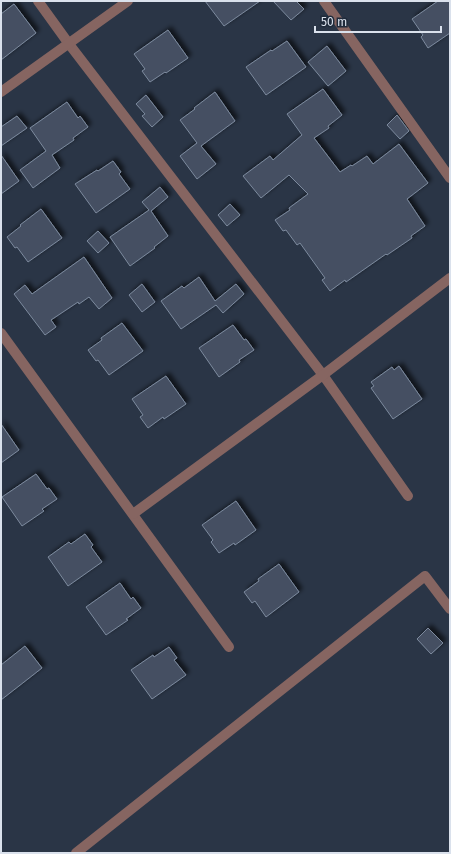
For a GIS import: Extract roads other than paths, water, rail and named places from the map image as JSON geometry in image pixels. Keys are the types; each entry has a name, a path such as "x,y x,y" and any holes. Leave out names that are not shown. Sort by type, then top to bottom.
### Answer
{"street":[{"path":"38,1 69,44 323,375 408,496"},
{"path":"1,92 128,1"},
{"path":"324,1 450,178"},
{"path":"133,514 323,375 450,278"},
{"path":"1,332 229,647"},
{"path":"76,853 425,576 450,609"}]}
